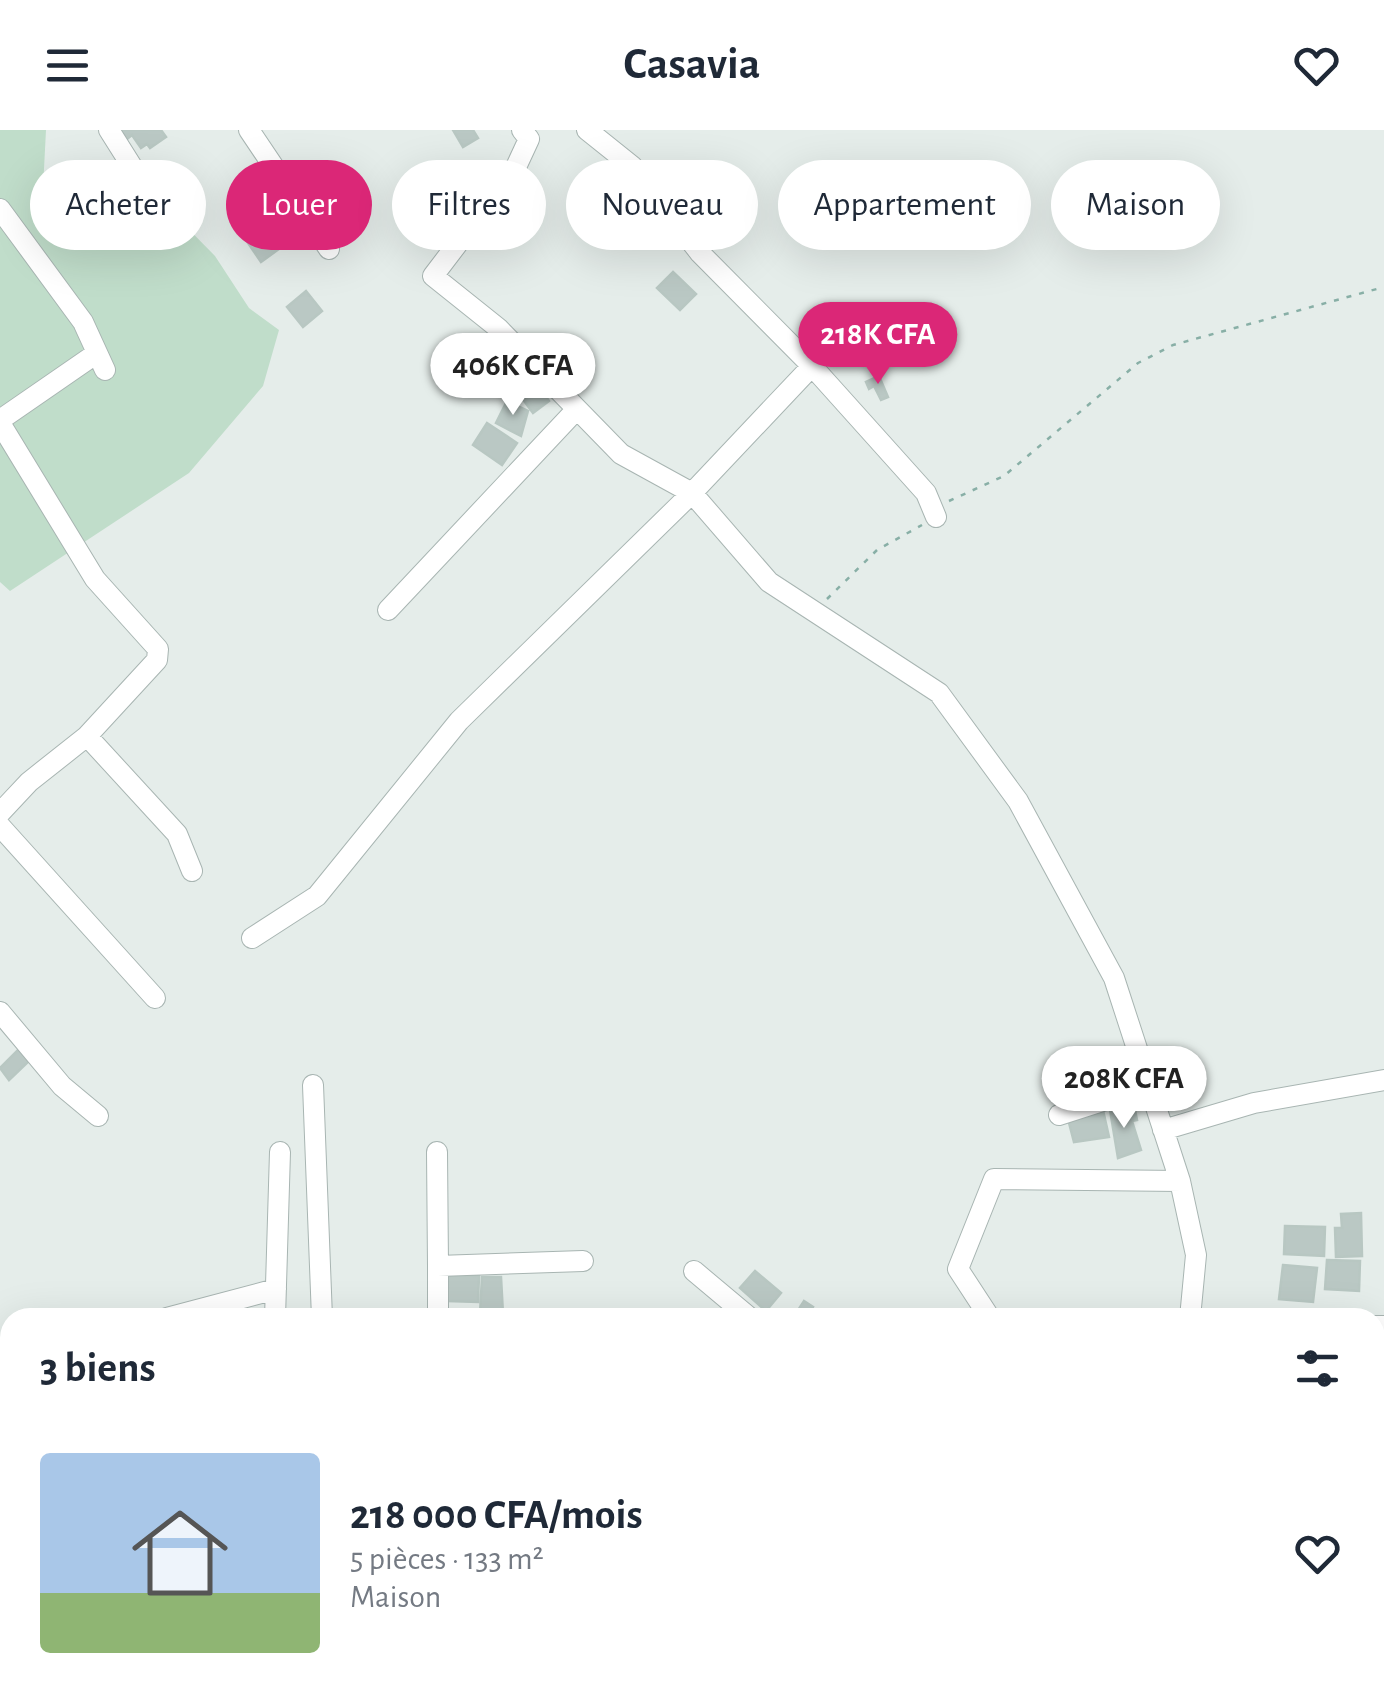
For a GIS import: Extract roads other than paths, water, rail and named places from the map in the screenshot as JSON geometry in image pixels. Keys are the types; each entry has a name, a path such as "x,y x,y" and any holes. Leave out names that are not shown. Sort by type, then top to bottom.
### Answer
{"street":[{"path":"108,130 128,160"},
{"path":"249,130 269,160"},
{"path":"587,130 632,166 700,252 812,366 926,493 936,517"},
{"path":"531,133 516,167 433,276 498,328 621,454 692,493 769,582 939,693 1018,800 1114,978 1180,1181 1196,1255 1191,1308"},
{"path":"0,209 83,322 101,361 0,421 95,579 158,649 157,660 88,736 29,782 0,813"},
{"path":"252,938 317,896 460,721 692,493 812,366"},
{"path":"388,610 576,410"},
{"path":"88,736 178,834 192,871"},
{"path":"0,826 155,998"},
{"path":"0,1012 62,1086 98,1116"},
{"path":"1163,1130 1254,1103 1384,1080"},
{"path":"313,1086 322,1308"},
{"path":"1059,1115 1149,1086"},
{"path":"275,1308 280,1152"},
{"path":"438,1152 438,1308"},
{"path":"983,1308 958,1269 994,1179 1180,1181"},
{"path":"438,1266 583,1261"},
{"path":"694,1272 738,1308"},
{"path":"204,1308 276,1289"}]}
